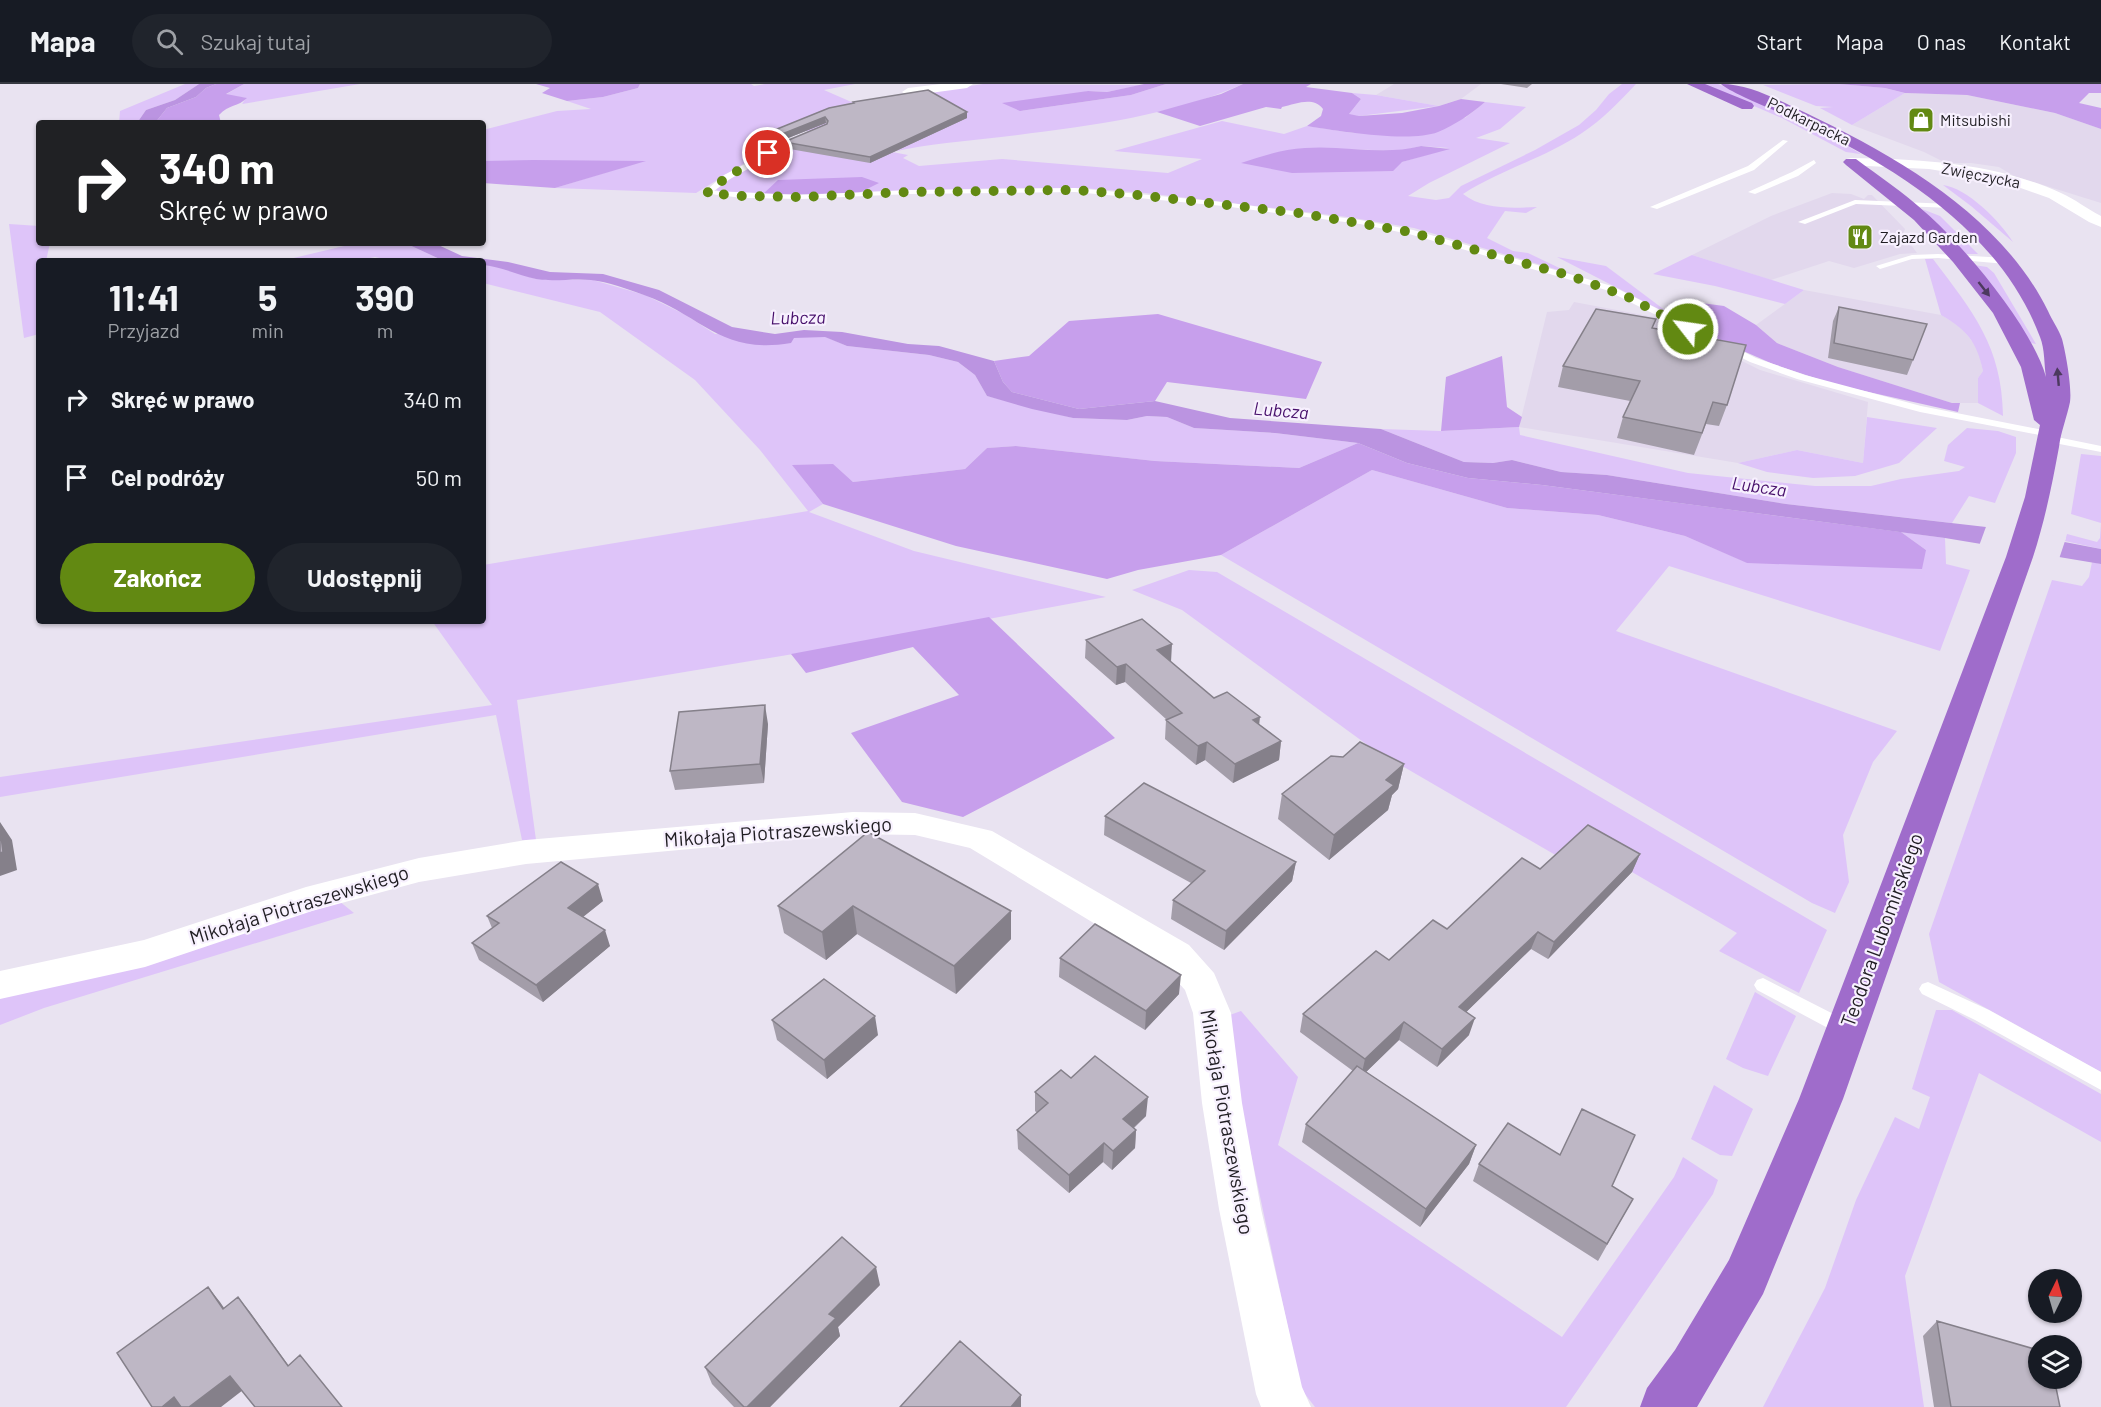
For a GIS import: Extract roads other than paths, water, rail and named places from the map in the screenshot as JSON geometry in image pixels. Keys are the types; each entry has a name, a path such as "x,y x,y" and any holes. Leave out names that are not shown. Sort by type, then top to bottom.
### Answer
{"highway":[{"name":"Podkarpacka","path":"1694,84 1755,109 1791,128"},
{"name":"Podkarpacka","path":"1728,84 1805,117 1888,163 1950,206 1983,235 2032,294 2055,348 2060,396 2049,436"},
{"name":"Podkarpacka","path":"1847,159 1907,204 1959,258 2002,311 2032,367 2049,436"},
{"name":"Teodora Lubomirskiego","path":"1666,1407 1693,1368 1746,1277 1821,1099 1976,673 2012,582 2038,496 2049,436"}],"street":[{"path":"908,93 967,84"},
{"name":"Podkarpacka","path":"1847,159 1888,163"},
{"name":"Zwięczycka","path":"1888,163 1960,169 2000,176 2056,196 2101,222"},
{"name":"Mikołaja Piotraszewskiego","path":"0,985 145,952 306,900 419,870 526,852 854,822 915,824 980,839 1176,956 1201,982 1212,1013 1222,1103 1240,1209 1280,1394 1287,1407"}],"lane":[{"path":"812,132 753,161 711,188 707,193 801,197 909,192 1075,190 1246,206 1360,222 1410,232 1609,288 1753,360 1801,377 1920,409 2101,449"},
{"path":"1654,207 1750,168 1785,141"},
{"path":"1752,192 1795,174 1814,162"},
{"path":"1802,222 1855,202 1950,206"},
{"path":"1880,266 1912,257 2006,261"},
{"path":"1763,985 1846,1029"},
{"path":"1928,989 1982,1015 2101,1082"}],"place":[{"name":"Mitsubishi","path":"1921,120"},
{"name":"Zajazd Garden","path":"1860,237"}],"water label":[{"name":"Lubcza","path":"798,318"},
{"name":"Lubcza","path":"1281,411"},
{"name":"Lubcza","path":"1759,487"}]}
